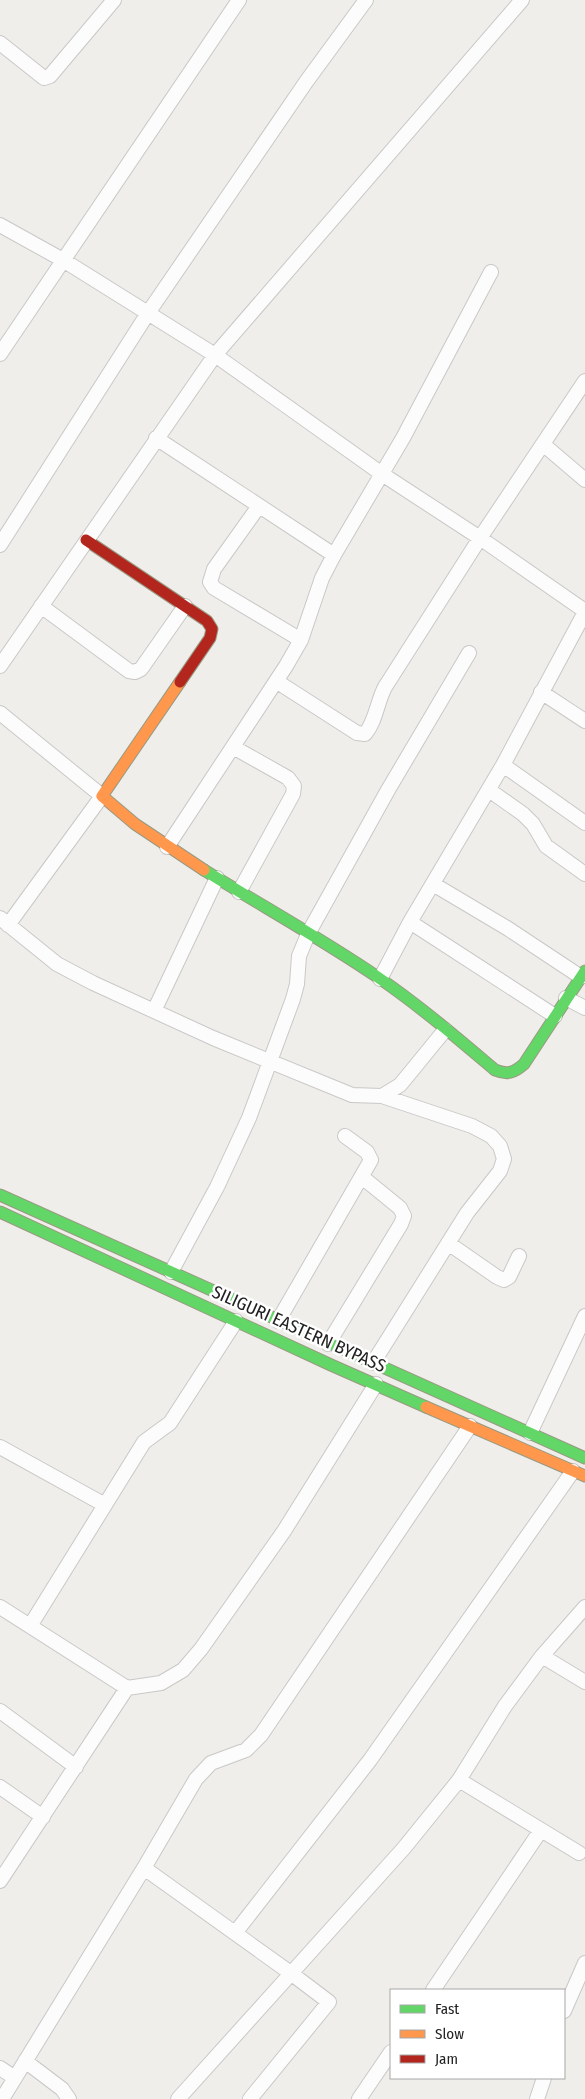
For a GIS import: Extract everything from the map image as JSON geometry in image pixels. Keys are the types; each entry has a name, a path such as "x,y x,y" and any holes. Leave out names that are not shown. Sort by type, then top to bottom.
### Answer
{"main road":[{"path":"86,540 185,606 207,622 212,629 210,638 102,796 135,824 167,847 239,892 309,932 380,979 420,1008 495,1070 506,1075 514,1074 524,1064 583,974"},
{"name":"SILIGURI EASTERN BYPASS","path":"0,1195 585,1458"},
{"name":"SILIGURI EASTERN BYPASS","path":"0,1212 331,1365 579,1474"}],"street":[{"path":"0,44 35,73 44,78 50,76 114,0"},
{"path":"0,354 239,0"},
{"path":"0,545 148,313 306,82 366,0"},
{"path":"0,666 215,355 522,0"},
{"path":"0,225 63,260 215,355 382,474 480,538 585,612 503,765 410,922 380,979"},
{"path":"167,847 301,640 322,578 403,438 492,272"},
{"path":"276,681 357,733 365,734 385,687 480,538 585,382"},
{"path":"156,438 334,555"},
{"path":"544,445 585,480"},
{"path":"259,506 214,569 210,582 214,588 301,640"},
{"path":"41,606 129,670 135,672 141,669 185,606"},
{"path":"170,1272 221,1178 249,1118 293,998 297,984 299,956 309,932 388,790 469,653"},
{"path":"541,692 585,722"},
{"path":"0,713 102,796 4,921 57,964 154,1011 352,1095 365,1097 382,1096 472,1126 491,1136 500,1146 504,1159 500,1171 467,1213 373,1363"},
{"path":"233,747 288,778 294,786 292,794 239,892"},
{"path":"503,765 585,823"},
{"path":"489,790 523,814 533,824 546,846 585,874"},
{"path":"154,1011 216,878"},
{"path":"433,884 583,974"},
{"path":"410,922 555,1016"},
{"path":"566,998 585,1008"},
{"path":"382,1096 400,1085 445,1030"},
{"path":"278,1321 371,1160 367,1152 345,1136"},
{"path":"328,1344 401,1224 404,1216 400,1208 362,1178"},
{"path":"448,1243 504,1280 508,1277 519,1256"},
{"path":"530,1433 585,1316"},
{"path":"30,1626 144,1442 170,1423 236,1320"},
{"path":"0,1607 128,1688 161,1683 183,1670 201,1650 284,1531 376,1384"},
{"path":"2,2099 144,1868 196,1779 212,1763 246,1750 261,1735 470,1426"},
{"path":"0,1464 4,1450 105,1505"},
{"path":"235,1933 370,1760 579,1474"},
{"path":"178,2099 404,1848 459,1780 506,1706 542,1656 585,1607"},
{"path":"542,1656 585,1682"},
{"path":"0,1881 128,1688"},
{"path":"0,1711 76,1767"},
{"path":"459,1780 579,1853"},
{"path":"0,1787 43,1817"},
{"path":"434,1989 541,1830"},
{"path":"144,1868 329,2002 250,2099"},
{"path":"565,2009 585,1963"},
{"path":"359,2099 390,2053"},
{"path":"26,2061 62,2089 69,2099"},
{"path":"0,2068 15,2078"},
{"path":"538,2099 544,2079"}],"traffic: fast":[{"path":"204,870 314,936 379,978 424,1011 499,1072 507,1073 524,1064 585,971"},
{"path":"0,1195 585,1458"},
{"path":"0,1212 426,1407"}],"traffic: slow":[{"path":"180,682 102,796 135,824 204,870"},
{"path":"426,1407 585,1476"}],"traffic: jam":[{"path":"86,540 207,621 212,629 210,638 180,682"}]}
